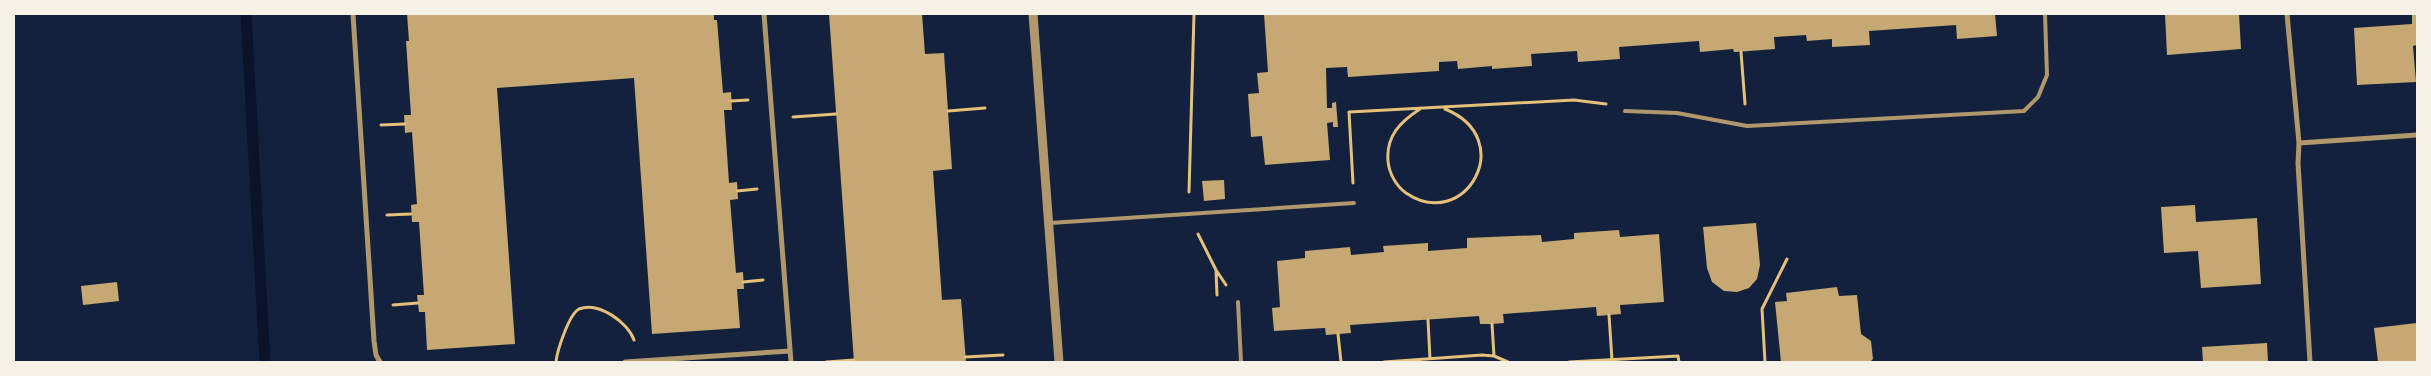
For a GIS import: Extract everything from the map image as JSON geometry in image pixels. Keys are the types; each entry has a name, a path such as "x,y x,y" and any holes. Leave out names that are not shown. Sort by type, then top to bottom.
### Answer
{"street":[{"path":"353,14 374,342 376,355 380,362"},
{"path":"764,14 790,362"},
{"path":"1033,14 1059,362"},
{"path":"2287,14 2299,143 2298,168 2310,362"},
{"path":"2299,143 2417,135"},
{"path":"625,362 790,351"}],"lane":[{"path":"1625,111 1676,113 1747,126 2024,111 2038,97 2047,75 2045,14"},
{"path":"1048,223 1354,203"},
{"path":"1238,302 1241,362"}],"path":[{"path":"1194,14 1189,214 1216,270 1238,302"},
{"path":"1741,52 1747,126"},
{"path":"1354,203 1349,112 1574,100 1602,103 1625,111"},
{"path":"948,111 985,108"},
{"path":"1420,109 1399,124 1391,137 1388,151 1388,166 1394,180 1404,191 1416,199 1430,203 1445,201 1459,196 1470,186 1478,174 1481,159 1480,145 1475,131 1465,120 1442,108"},
{"path":"812,116 836,114"},
{"path":"1765,362 1762,309 1787,259"},
{"path":"556,362 557,352 570,318 584,308 606,312 622,325 632,336 636,347 637,362"},
{"path":"1609,315 1612,360"},
{"path":"1428,320 1430,359"},
{"path":"1492,324 1494,356"},
{"path":"1338,334 1341,362"},
{"path":"966,357 1003,355"},
{"path":"1384,362 1494,356 1508,362"},
{"path":"1569,362 1678,356 1679,362"},
{"path":"826,362 854,360"}],"building":[{"path":"407,14 714,14 714,20 717,20 723,93 731,92 732,110 724,110 729,183 737,182 738,199 730,200 736,273 743,272 744,289 737,289 740,328 652,334 634,78 497,88 515,344 427,350 425,312 419,312 417,295 424,295 419,222 412,222 411,205 417,204 412,132 405,133 404,115 411,115 406,41 409,41"},
{"path":"829,14 922,14 925,54 944,53 952,169 933,171 942,300 961,299 966,362 854,362"},
{"path":"1264,14 1995,14 1997,36 1957,39 1956,25 1869,31 1870,45 1832,47 1832,39 1807,41 1806,35 1774,37 1775,49 1736,52 1733,49 1700,52 1699,41 1619,47 1620,59 1578,62 1577,51 1531,54 1532,66 1492,69 1492,66 1458,69 1457,61 1439,62 1439,71 1348,77 1347,67 1326,68 1327,108 1332,108 1332,103 1336,102 1338,127 1333,127 1333,122 1327,123 1330,160 1265,165 1262,136 1251,137 1248,94 1259,93 1257,73 1268,72"},
{"path":"2165,14 2239,14 2241,49 2167,55"},
{"path":"2412,14 2417,14 2417,45 2413,46 2416,82 2357,85 2354,28 2412,24"},
{"path":"1224,180 1225,199 1204,201 1202,181"},
{"path":"2195,205 2196,222 2257,218 2261,284 2201,288 2198,251 2164,253 2161,207"},
{"path":"1756,223 1760,265 1757,279 1749,288 1737,292 1724,291 1712,282 1707,268 1703,227"},
{"path":"1619,230 1620,237 1659,234 1664,302 1620,305 1621,314 1597,316 1596,307 1503,314 1504,323 1492,324 1480,324 1479,316 1350,325 1351,333 1326,335 1325,328 1274,331 1272,308 1280,307 1277,261 1305,258 1305,251 1350,247 1351,255 1384,252 1383,246 1428,243 1428,251 1467,248 1467,238 1541,235 1542,242 1574,239 1574,233"},
{"path":"117,282 119,301 83,305 81,286"},
{"path":"1837,287 1839,296 1857,295 1861,334 1871,341 1873,359 1870,362 1781,362 1775,302 1787,301 1786,293"},
{"path":"2417,323 2417,362 2378,362 2374,328"},
{"path":"2267,343 2268,362 2203,362 2202,347"}],"waterway":[{"path":"246,14 265,362"}]}
